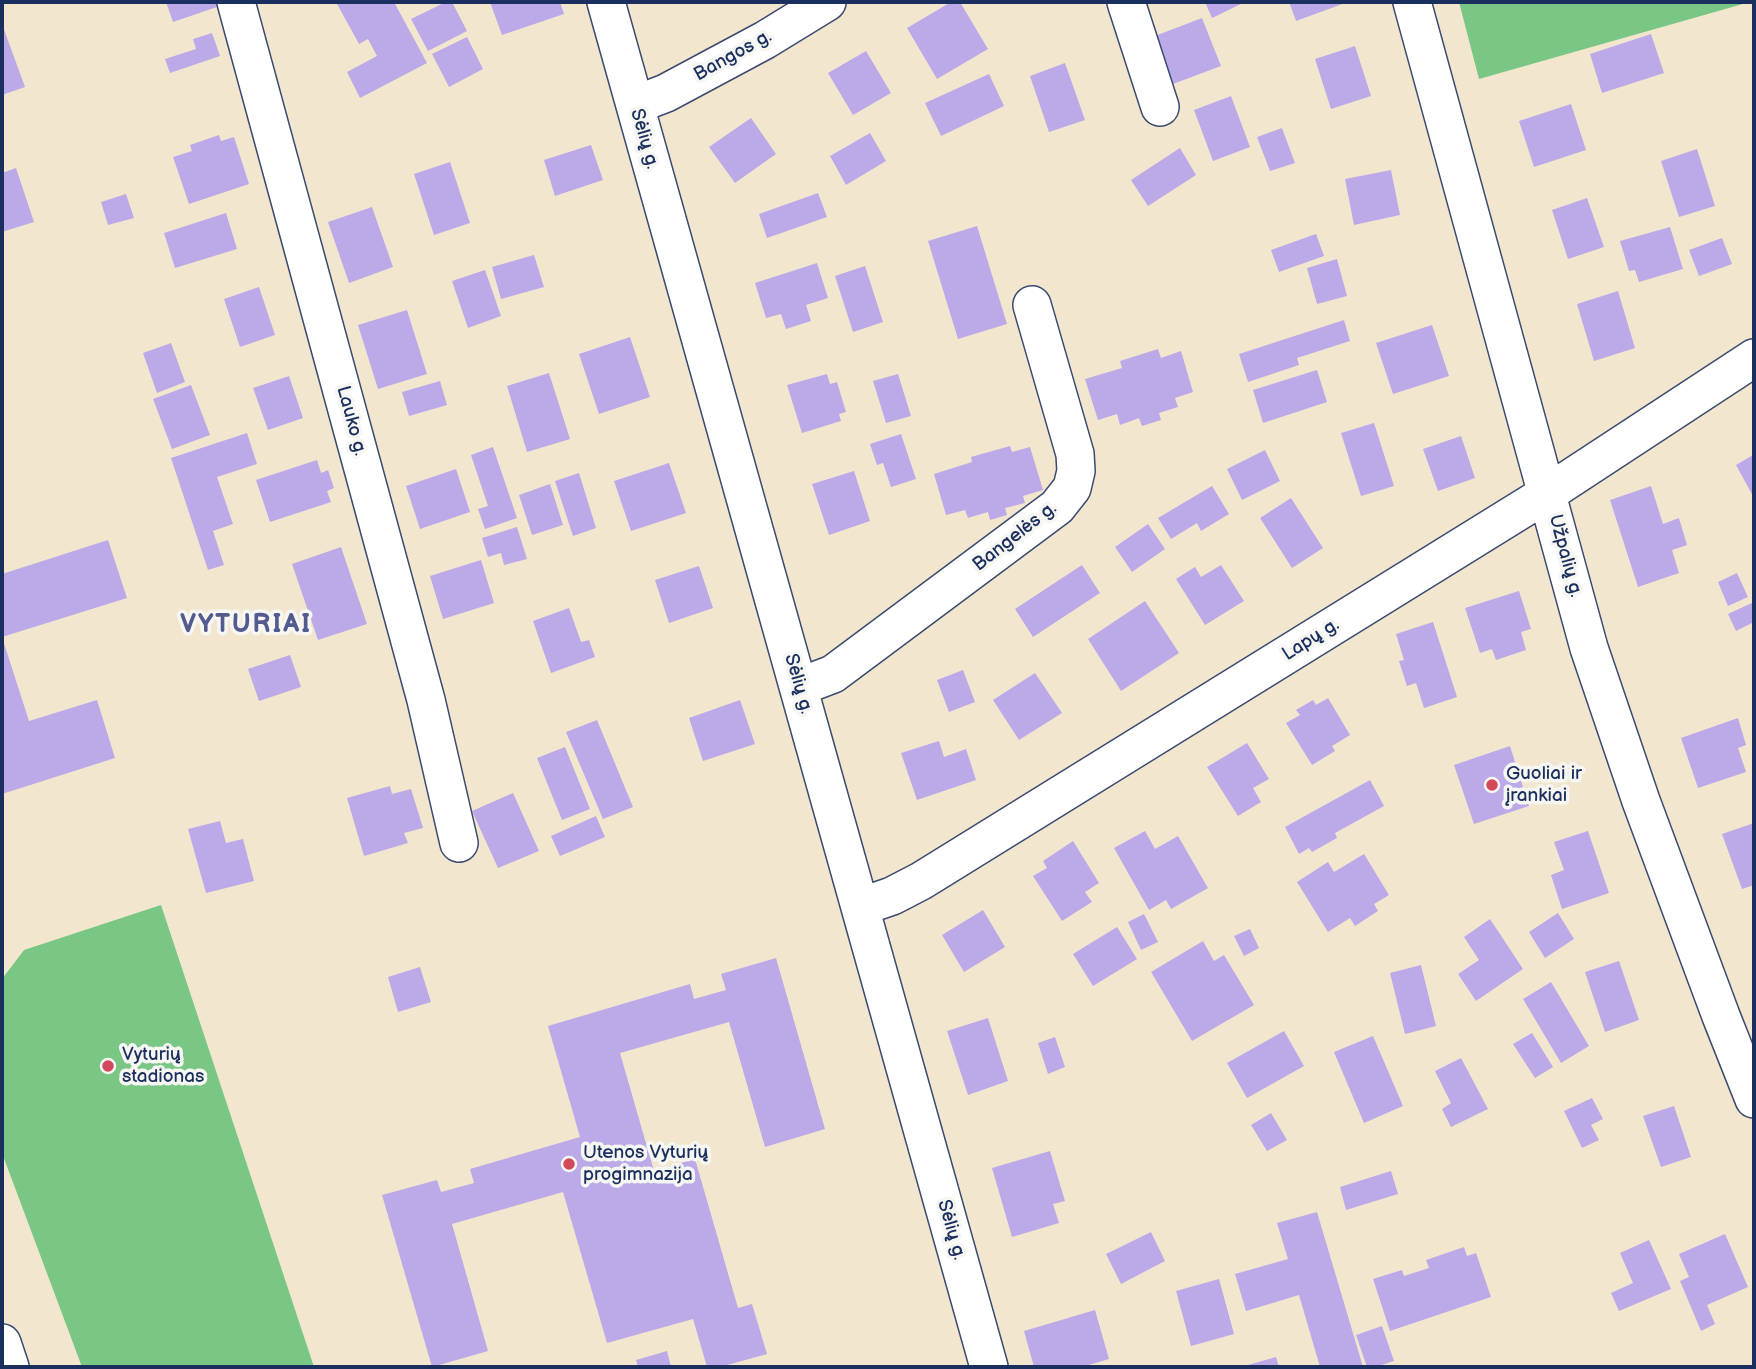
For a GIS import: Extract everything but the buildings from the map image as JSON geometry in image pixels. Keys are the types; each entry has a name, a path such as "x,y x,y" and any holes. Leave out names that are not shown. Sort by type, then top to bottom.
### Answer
{"street":[{"name":"Lauko g.","path":"236,2 426,700 459,843"},
{"name":"Sėlių g.","path":"606,2 989,1367"},
{"name":"Bangos g.","path":"635,105 666,93 765,40 827,2"},
{"path":"1125,2 1160,107"},
{"name":"Užpalių g.","path":"1412,2 1589,648 1637,789 1754,1098"},
{"name":"Bangelės g.","path":"799,687 833,674 1057,507 1072,488 1076,471 1075,454 1032,305"},
{"name":"Lapų g.","path":"860,907 892,896 921,881 1548,493 1754,358"},
{"path":"2,1343 10,1367"}],"green space":[{"path":"1459,2 1750,2 1479,79"},
{"name":"Vyturių stadionas","path":"161,905 314,1367 82,1367 2,1153 2,979 24,950"}],"place":[{"name":"Guoliai ir įrankiai","path":"1492,785"},
{"name":"Vyturių stadionas","path":"108,1066"},
{"name":"Utenos Vyturių progimnazija","path":"569,1164"}],"district":[{"name":"VYTURIAI","path":"246,625"}]}
